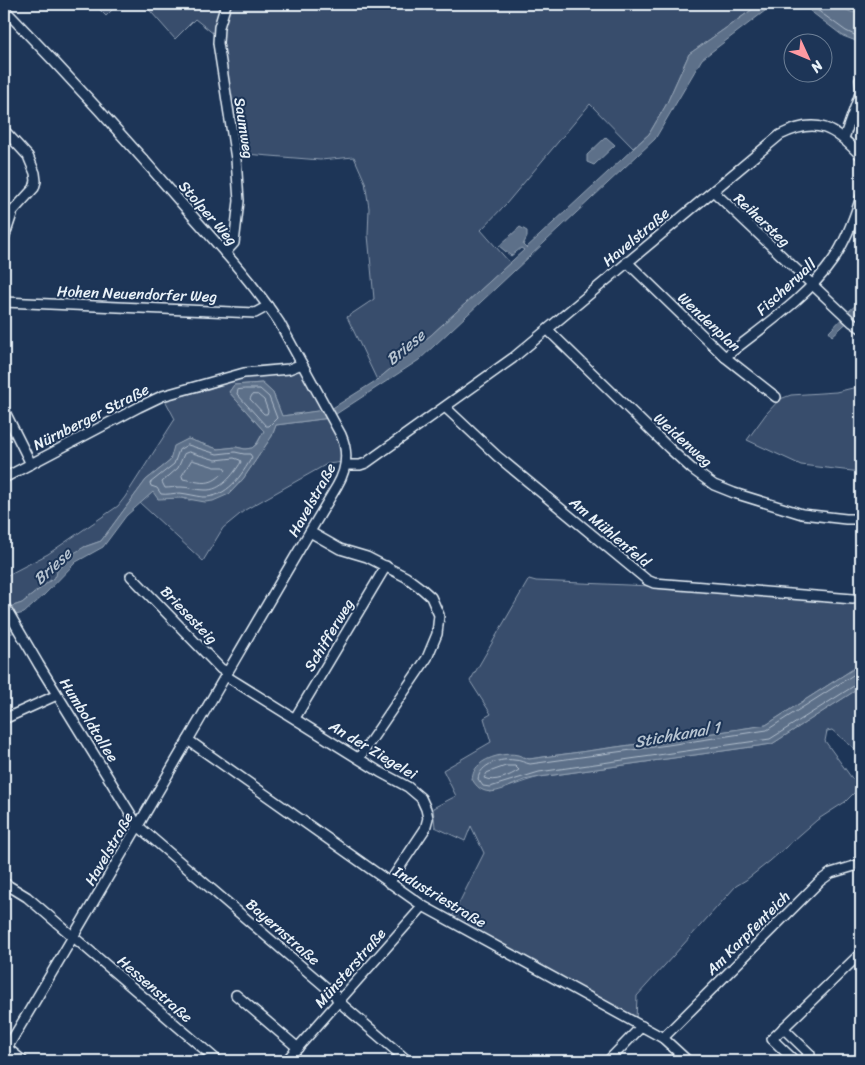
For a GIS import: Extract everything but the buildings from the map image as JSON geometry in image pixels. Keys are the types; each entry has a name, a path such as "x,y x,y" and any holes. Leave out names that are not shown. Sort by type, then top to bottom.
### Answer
{"street":[{"name":"Saumweg","path":"224,253 232,246 235,239 239,202 236,159 218,43 219,27 226,4"},
{"name":"Stolper Weg","path":"4,9 122,133 268,306 279,322 344,443 346,465"},
{"path":"844,138 861,91"},
{"name":"Havelstraße","path":"6,1050 338,486 346,465 366,463 513,358 780,135 793,128 821,127 831,130 844,138 861,156"},
{"path":"4,130 28,156 35,173 36,182 34,188 14,211 4,238"},
{"name":"Reihersteg","path":"712,191 852,322 861,328"},
{"name":"Fischerwall","path":"726,357 785,310 812,285 833,261 854,221 861,197"},
{"name":"Wendenplan","path":"627,262 726,357 776,397"},
{"name":"Hohen Neuendorfer Weg","path":"4,302 254,313 268,306"},
{"name":"Weidenweg","path":"548,330 669,448 692,469 714,485 734,494 802,514 861,519"},
{"name":"Nürnberger Straße","path":"4,478 151,401 248,372 289,369 302,364"},
{"name":"Am Mühlenfeld","path":"445,407 497,456 647,580 654,583 853,599"},
{"path":"4,410 31,464"},
{"path":"310,532 340,549 386,566 406,577 431,597 439,615 438,629 427,658 359,758"},
{"name":"Schifferweg","path":"295,718 386,566"},
{"name":"Briesesteig","path":"131,576 227,674"},
{"name":"Humboldtallee","path":"4,605 138,826"},
{"name":"An der Ziegelei","path":"227,674 380,772 416,792 421,798 428,818 425,829 389,883"},
{"path":"4,719 58,695"},
{"name":"Industriestraße","path":"188,740 423,906 663,1038 688,1061"},
{"name":"Bayernstraße","path":"138,826 335,995 338,1001 408,1061"},
{"name":"Am Karpfenteich","path":"663,1038 820,881 831,873 861,864"},
{"name":"Hessenstraße","path":"4,883 27,897 218,1061"},
{"name":"Münsterstraße","path":"286,1061 423,906"},
{"path":"794,1061 772,1040 861,953"},
{"path":"236,994 298,1048"},
{"path":"608,1061 642,1026"},
{"path":"784,1028 810,1054 803,1061"},
{"path":"6,1050 23,1061"}],"shaded area":[{"path":"94,4 118,4 106,16"},
{"path":"144,4 760,4 689,54 666,105 649,134 633,148 590,104 506,204 481,230 510,263 431,335 377,380 347,317 374,299 368,235 369,208 365,182 354,157 320,160 233,153 214,34 195,19 175,39"},
{"path":"840,4 861,4 861,11 851,9"},
{"path":"301,366 326,410 282,416 273,393 262,383 234,385 229,392 264,431 252,448 218,449 188,439 175,446 170,461 146,480 101,541 84,547 56,576 22,603 7,608 4,602 4,577 48,554 118,506 125,497 175,419 165,400 209,389 253,373"},
{"path":"861,386 861,472 801,465 747,440 766,414 780,399 791,395 836,392"},
{"path":"330,418 340,436 344,462 327,464 245,510 223,528 203,561 140,503 154,491 189,500 229,494 243,479 272,436 276,425"},
{"path":"529,579 536,581 650,586 861,603 861,664 766,725 529,759 524,757 489,792 540,777 772,744 861,687 861,754 832,730 827,731 825,741 859,788 845,802 817,820 770,861 736,886 637,996 636,1021 451,919 484,853 471,826 465,841 435,827 433,808 456,796 443,770 491,742 484,718 491,714 470,681"},
{"path":"8,617 20,631 4,635 4,618"}],"water":[{"path":"760,4 774,4 702,59 655,139 419,360 330,418 276,425 272,436 243,479 229,494 213,501 205,502 182,498 158,499 153,492 126,516 103,547 76,562 24,613 4,618 4,609 22,603 56,576 57,571 71,555 84,547 101,541 146,480 170,461 174,446 188,439 218,449 236,447 245,449 252,448 257,444 264,431 229,392 234,385 262,383 273,393 282,416 331,409 377,380 431,335 524,250 521,248 511,256 499,246 520,227 527,231 527,237 523,245 526,248 649,134 666,105 689,54"},
{"path":"801,4 836,4 851,12 861,13 861,43 843,36"},
{"path":"606,137 615,145 594,165 587,162 587,155"},
{"path":"861,301 861,310 832,336 829,332"},
{"path":"861,664 861,687 772,744 540,777 524,780 503,789 489,792 477,786 472,779 473,773 482,762 503,755 513,754 529,759 766,725"}],"water label":[{"name":"Briese","path":"405,347"},
{"name":"Briese","path":"52,566"},
{"name":"Stichkanal 1","path":"677,734"}]}
